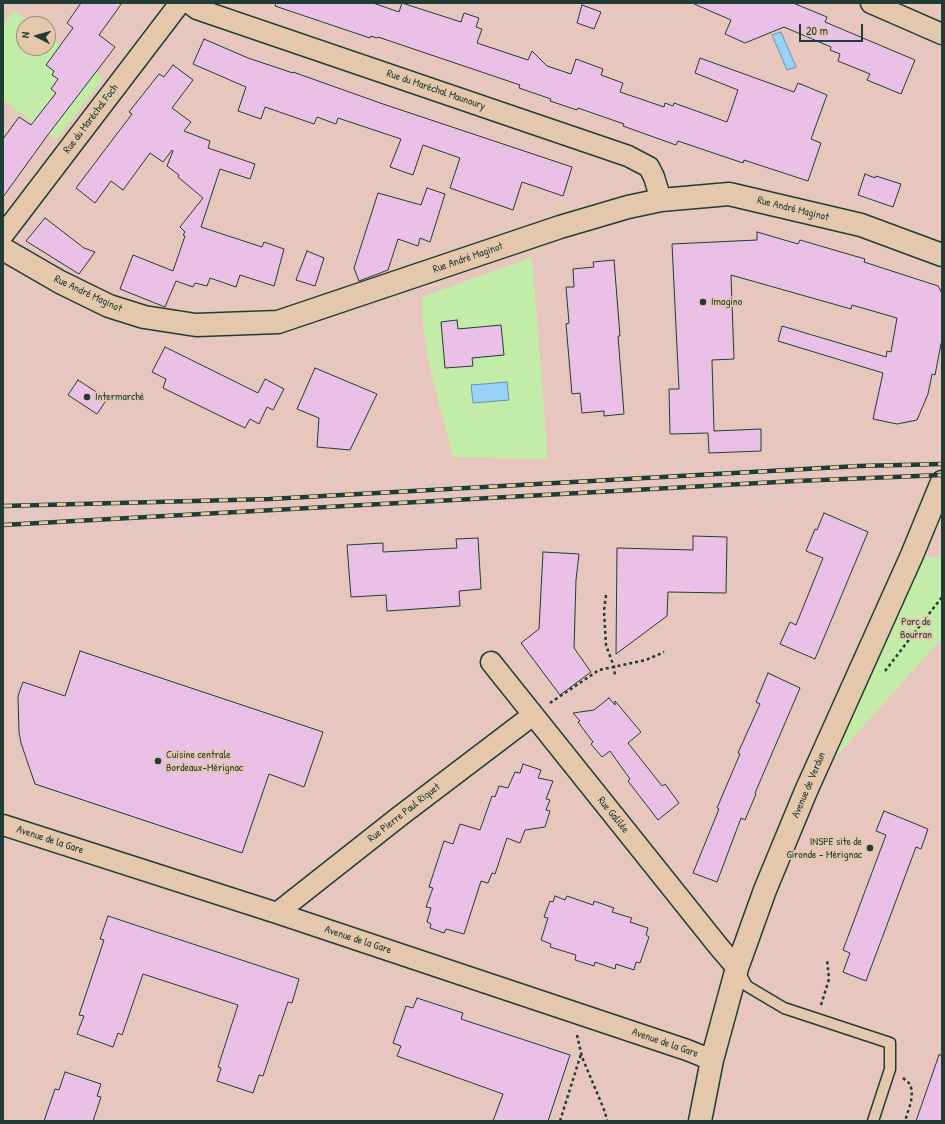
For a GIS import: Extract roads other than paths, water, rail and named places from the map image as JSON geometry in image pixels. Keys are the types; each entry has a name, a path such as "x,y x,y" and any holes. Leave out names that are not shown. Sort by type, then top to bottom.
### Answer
{"street":[{"name":"Rue du Maréchal Foch","path":"3,235 180,3"},
{"name":"Rue du Maréchal Maunoury","path":"189,3 197,9 628,156 649,167 654,177 661,200"},
{"path":"871,3 942,34"},
{"name":"Rue André Maginot","path":"3,249 60,282 109,306 144,317 196,325 278,322 560,227 628,206 661,200 729,194 861,226 942,255"},
{"name":"Avenue de Verdun","path":"700,1121 712,1060 737,968 765,890 806,791 909,562 942,482"},
{"name":"Rue Galilée","path":"490,662 737,968"},
{"name":"Rue Pierre Paul Riquet","path":"276,913 533,715"},
{"name":"Avenue de la Gare","path":"3,825 276,913 688,1050 712,1060"}],"lane":[{"path":"737,968 747,986 784,1008 890,1043 890,1069 873,1121"}],"water":[{"path":"781,32 796,67 787,70 772,35"},
{"path":"507,382 509,400 473,403 471,385"}],"railway":[{"path":"3,506 270,499 859,466 942,464"},
{"path":"3,525 796,481 942,475"}],"place":[{"name":"Imagino","path":"703,302"},
{"name":"Intermarché","path":"87,397"},
{"name":"Cuisine centrale Bordeaux-Mérignac","path":"158,761"},
{"name":"INSPE site de Gironde - Mérignac","path":"870,848"}],"park label":[{"name":"Parc de Bourran","path":"916,628"}]}
